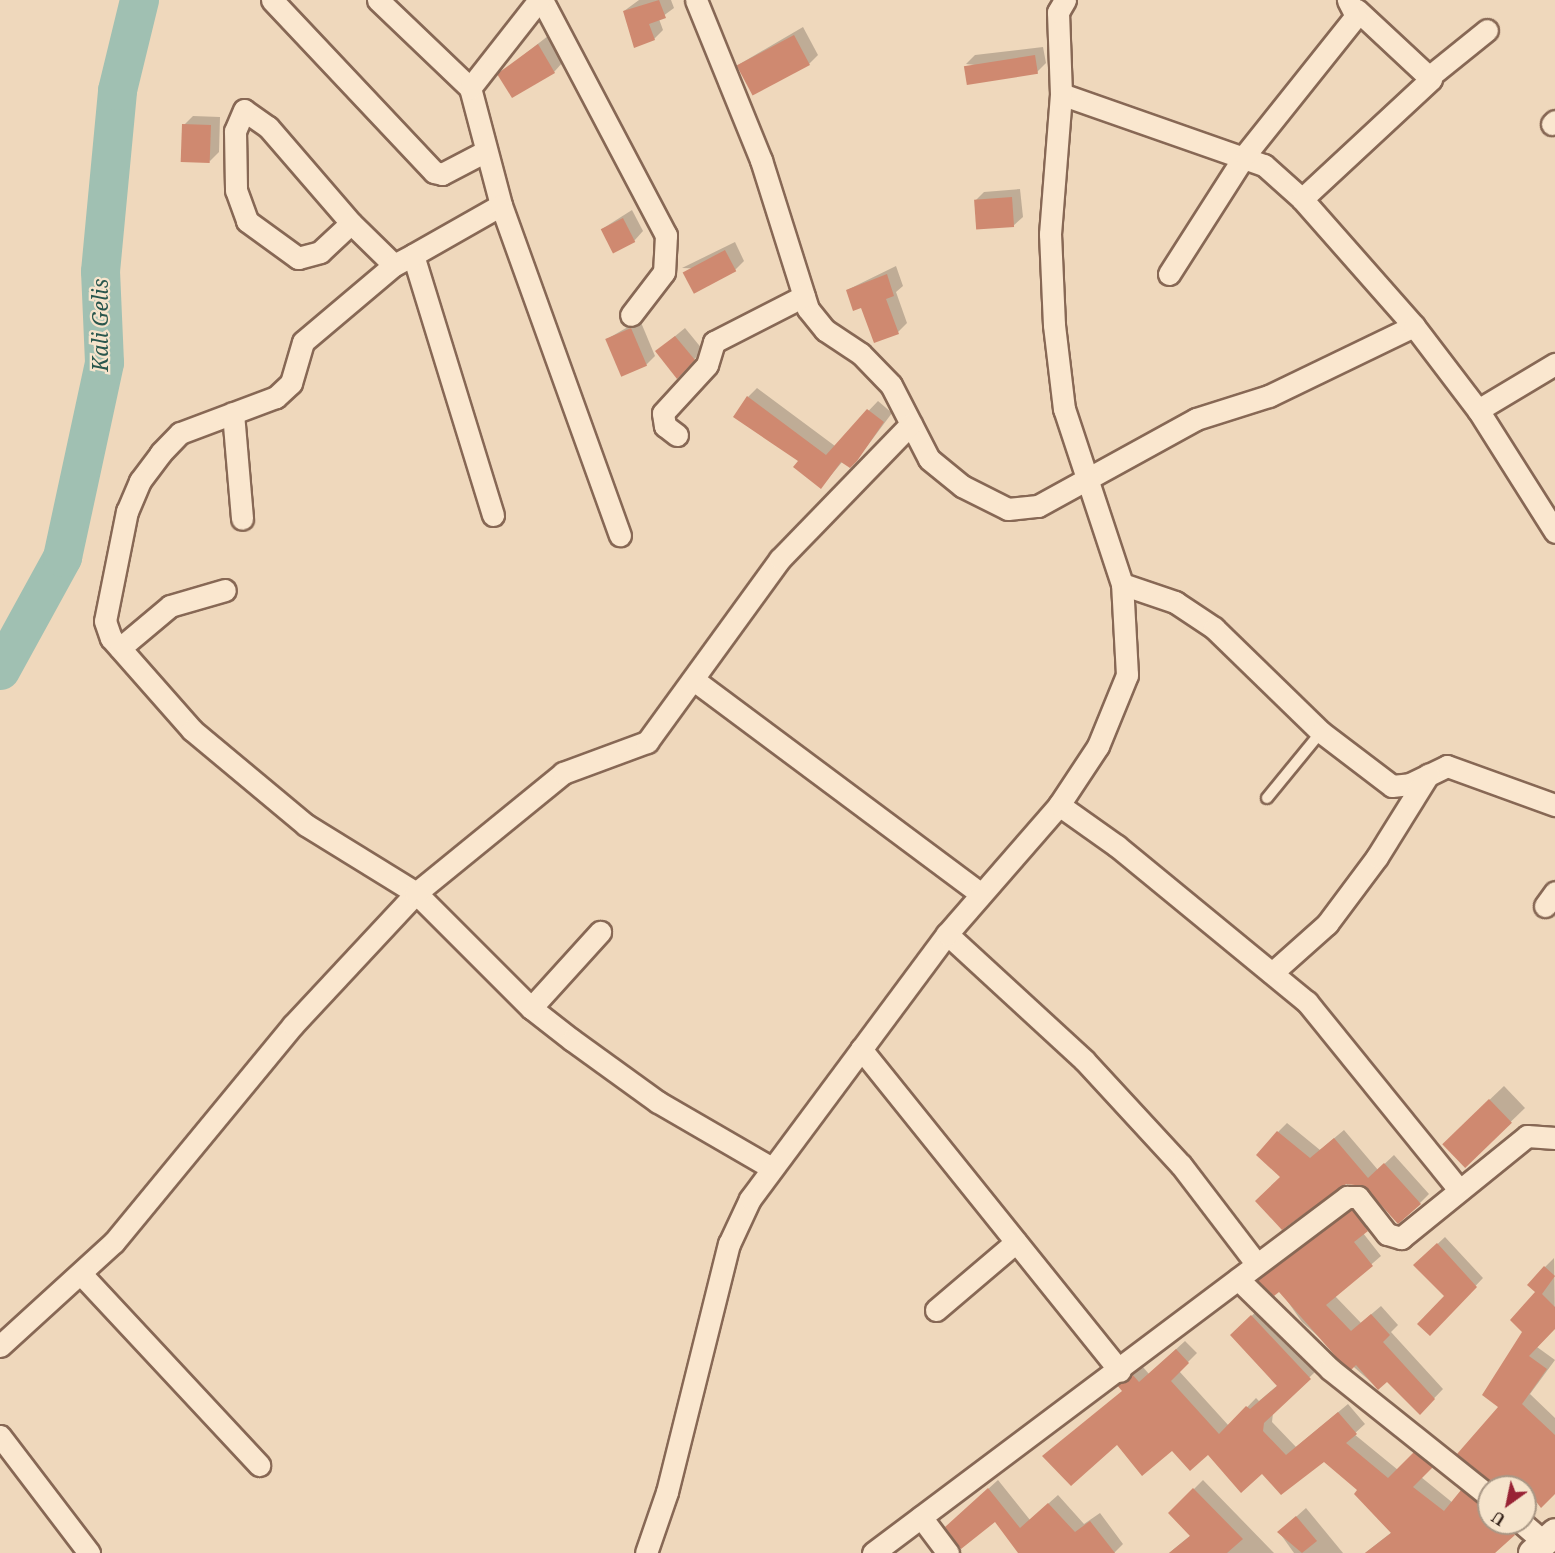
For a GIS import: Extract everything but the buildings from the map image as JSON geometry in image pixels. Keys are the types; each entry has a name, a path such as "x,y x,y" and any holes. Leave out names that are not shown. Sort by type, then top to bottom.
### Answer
{"street":[{"path":"272,0 434,172 442,174 484,152"},
{"path":"378,0 470,88 484,152 501,205 620,534"},
{"path":"470,88 540,0 666,235 664,272 631,315"},
{"path":"696,0 761,160 804,297 825,330 861,354 891,385 929,459 963,486 1008,509 1038,506 1196,419 1269,396 1414,326"},
{"path":"646,1553 667,1492 729,1244 772,1168 947,934 1059,805 1098,746 1127,675 1122,584 1084,479 1064,409 1054,325 1050,234 1061,94 1058,12 1065,0"},
{"path":"1170,274 1245,155 1340,39 1353,5 1430,76"},
{"path":"1302,199 1430,76 1487,30"},
{"path":"1061,94 1245,155 1302,199 1414,326 1478,410 1555,530"},
{"path":"351,222 320,252 298,258 247,221 236,190 235,131 244,110 268,127 351,222 394,265"},
{"path":"501,205 394,265 303,342 291,383 276,397 180,433 140,481 128,511 105,621 120,648 192,730 306,825 416,893 531,1008 657,1102 772,1168"},
{"path":"413,255 493,515"},
{"path":"676,435 665,426 663,413 706,365 714,342 804,297"},
{"path":"1478,410 1555,364"},
{"path":"233,413 242,519"},
{"path":"0,1346 82,1275 293,1025 416,893 563,773 646,742 694,680 780,559 911,424"},
{"path":"1122,584 1175,602 1214,628 1321,732 1392,786 1410,784 1430,771 1447,766 1478,774 1555,805"},
{"path":"120,648 170,606 225,590"},
{"path":"694,680 981,894"},
{"path":"1272,973 1334,915 1430,771"},
{"path":"1059,805 1272,973 1340,1038 1459,1190"},
{"path":"531,1008 600,932"},
{"path":"947,934 1084,1059 1181,1165 1256,1263"},
{"path":"861,1049 1119,1371"},
{"path":"873,1553 1119,1371 1256,1263 1347,1197 1358,1197 1387,1234 1401,1238 1527,1136 1555,1138"},
{"path":"936,1310 1016,1242"},
{"path":"82,1275 259,1465"},
{"path":"1238,1279 1330,1369 1477,1486"},
{"path":"0,1436 89,1553"},
{"path":"921,1517 948,1553"}],"lane":[{"path":"1267,798 1321,732"}],"waterway":[{"name":"Kali Gelis","path":"0,670 62,557 104,362 100,271 117,90 139,0"}]}
